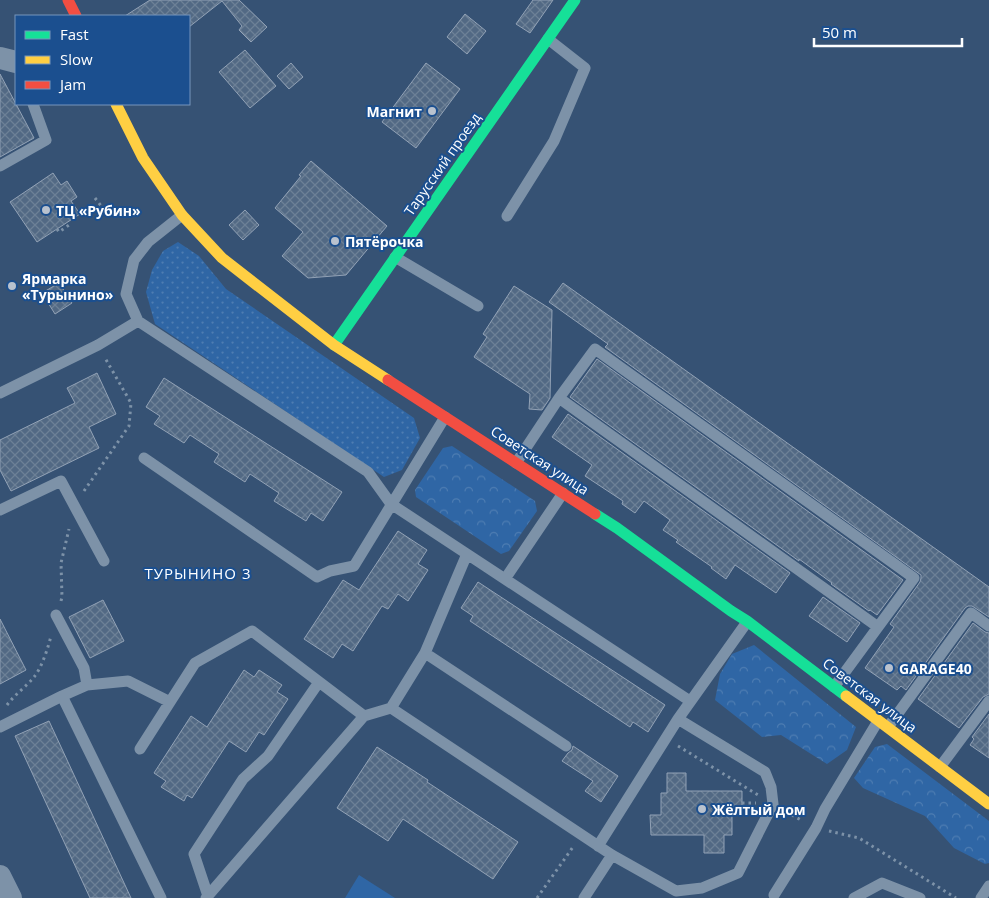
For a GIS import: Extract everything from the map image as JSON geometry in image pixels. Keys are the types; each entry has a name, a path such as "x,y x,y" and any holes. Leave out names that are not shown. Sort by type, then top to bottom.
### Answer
{"main road":[{"path":"68,0 76,15"},
{"name":"Тарусский проезд","path":"334,345 575,0"},
{"name":"Советская улица","path":"116,105 143,158 182,215 222,258 334,345 617,528 747,621 989,804"}],"street":[{"path":"0,58 15,62"},
{"path":"0,876 12,898"}],"lane":[{"path":"507,216 554,141 585,68 548,38"},
{"path":"0,166 46,140 33,105"},
{"path":"182,215 148,242 134,260 126,294 138,321 368,472 391,504 690,701"},
{"path":"395,257 478,306"},
{"path":"0,394 98,345 138,321"},
{"path":"516,463 594,349 914,578 834,687"},
{"path":"559,398 878,627"},
{"path":"144,458 317,577 330,571 354,566 445,417"},
{"path":"0,510 61,481 104,561"},
{"path":"505,579 563,493"},
{"path":"207,897 364,716 391,708 426,653 467,554"},
{"path":"774,896 816,828 825,809 883,724 972,614 989,626"},
{"path":"56,615 84,668 87,685"},
{"path":"598,846 678,719 747,621"},
{"path":"140,749 195,662 252,631 364,716"},
{"path":"426,653 566,746"},
{"path":"0,727 87,685 128,681 170,702"},
{"path":"207,897 194,854 243,779 268,756 319,682"},
{"path":"62,696 161,898"},
{"path":"940,767 989,701"},
{"path":"391,708 612,855 676,890 702,888 738,873 773,804 771,787 765,772 678,719"},
{"path":"584,898 612,855"},
{"path":"854,898 882,883 920,898"},
{"path":"981,898 989,886"}],"path":[{"path":"96,198 105,211"},
{"path":"56,229 59,232 69,225"},
{"path":"665,739 816,828 859,838 956,898"},
{"path":"742,803 773,804"},
{"path":"537,898 582,835"}],"green space":[{"path":"178,242 199,256 226,289 414,418 420,438 402,470 384,477 155,324 146,292 152,270 163,251"},
{"path":"452,446 535,501 537,511 509,551 501,554 416,497 415,490 443,448"},
{"path":"754,645 856,727 847,750 827,764 781,735 762,737 715,700 720,674 732,654"},
{"path":"887,744 989,821 989,863 985,864 954,848 925,816 863,788 854,778 875,747"},
{"path":"359,875 395,898 345,898"}],"building":[{"path":"150,0 239,0 267,27 251,42 239,30 242,26 222,1 190,26 190,15 127,15"},
{"path":"533,0 553,0 530,33 516,24"},
{"path":"465,14 486,31 467,54 447,37"},
{"path":"245,50 276,86 250,108 219,72"},
{"path":"291,63 303,77 289,89 277,76"},
{"path":"426,63 460,89 416,148 382,122"},
{"path":"0,74 34,138 0,157"},
{"name":"Пятёрочка","path":"311,161 387,226 346,275 308,278 282,256 303,232 275,208"},
{"name":"ТЦ «Рубин»","path":"53,173 61,185 67,181 77,197 71,201 80,214 37,242 10,202"},
{"path":"245,210 259,225 243,240 229,225"},
{"path":"59,283 72,303 55,314 42,293"},
{"path":"563,283 989,587 989,617 972,606 965,608 906,690 901,686 897,690 865,668 894,627 890,624 920,582 921,575 605,347 608,344 549,302"},
{"path":"514,286 552,310 550,398 542,410 529,409 530,394 474,357 487,337 483,334"},
{"path":"597,359 903,580 877,615 570,397"},
{"path":"97,373 116,414 89,427 99,448 11,491 0,470 0,440 75,403 67,388"},
{"path":"164,378 342,492 323,521 311,513 306,521 274,501 279,493 250,474 245,482 214,462 219,454 190,435 184,443 154,424 160,416 146,407"},
{"path":"568,414 790,573 776,593 735,565 726,579 663,530 670,520 644,501 635,513 622,504 623,501 585,476 592,465 552,437"},
{"path":"398,531 427,550 418,564 428,570 408,601 398,594 388,609 382,606 353,651 342,644 333,658 304,639 343,580 359,590"},
{"path":"478,582 665,705 648,732 633,722 630,727 470,621 473,616 461,608"},
{"path":"823,597 860,623 847,642 809,616"},
{"path":"103,600 124,641 90,658 69,617"},
{"path":"0,619 26,670 0,684"},
{"path":"973,623 989,633 989,694 983,697 959,728 918,699"},
{"path":"244,670 254,677 259,670 282,685 277,692 288,699 264,735 259,732 246,752 229,741 192,798 187,795 184,801 161,787 166,781 154,773 191,716 207,727"},
{"path":"989,714 989,758 970,745 974,739 972,737"},
{"path":"49,721 131,898 90,898 15,736"},
{"path":"573,746 618,776 601,802 585,791 593,781 562,761 572,750"},
{"path":"377,747 518,842 493,879 403,819 388,841 337,808"},
{"name":"Жёлтый дом","path":"667,773 686,773 686,791 742,791 742,815 732,815 732,835 724,835 724,853 704,853 704,835 651,835 650,815 661,815 661,793 667,793"}],"traffic: fast":[{"path":"334,345 575,0"},
{"path":"595,514 747,621 846,696"}],"traffic: slow":[{"path":"116,105 143,158 182,215 222,258 334,345 388,380"},
{"path":"846,696 989,804"}],"traffic: jam":[{"path":"68,0 76,15"},
{"path":"388,380 595,514"}],"place":[{"name":"Магнит","path":"432,111"},
{"name":"ТЦ «Рубин»","path":"46,210"},
{"name":"Пятёрочка","path":"335,241"},
{"name":"Ярмарка «Турынино»","path":"12,286"},
{"name":"GARAGE40","path":"889,668"},
{"name":"Жёлтый дом","path":"702,809"}],"district":[{"name":"ТУРЫНИНО 3","path":"198,573"}]}
